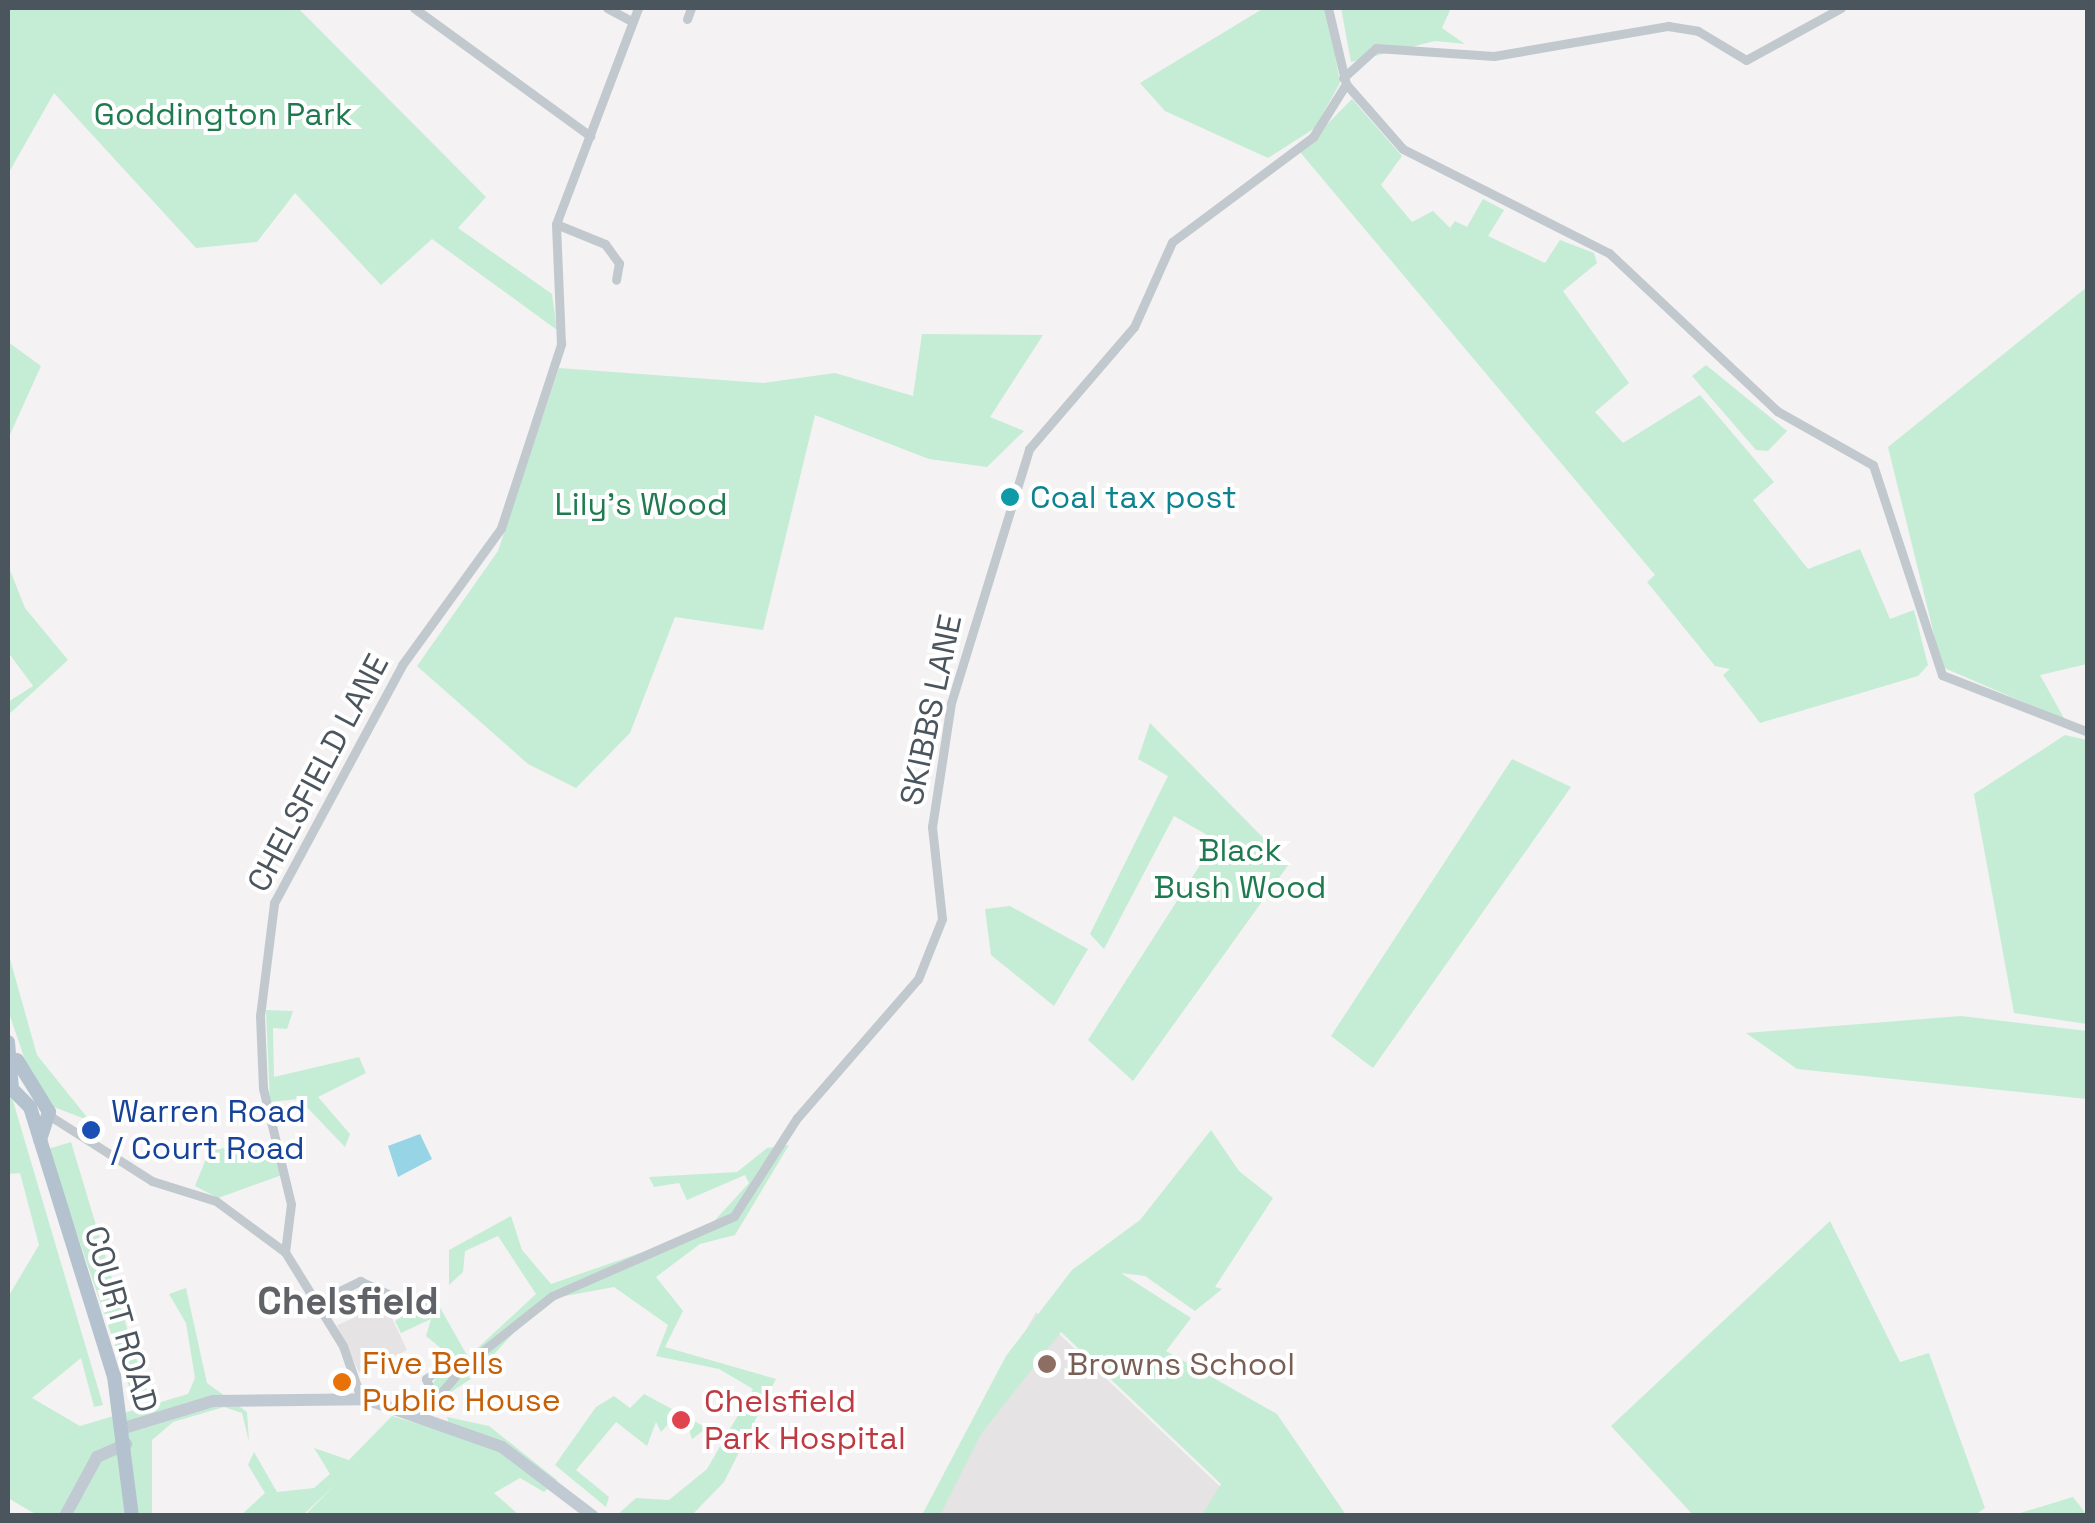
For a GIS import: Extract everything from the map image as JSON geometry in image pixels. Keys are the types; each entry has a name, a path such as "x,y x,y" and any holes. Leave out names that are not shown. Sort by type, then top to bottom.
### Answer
{"main road":[{"name":"COURT ROAD","path":"10,1048 17,1085 41,1115 40,1141 124,1428 132,1516"}],"street":[{"path":"414,8 590,136"},
{"path":"607,8 631,21"},
{"name":"CHELSFIELD LANE","path":"285,1252 291,1204 263,1088 260,1016 274,903 402,666 501,528 561,344 556,224 638,8"},
{"path":"1328,8 1345,81 1403,148 1609,253 1777,411 1873,465 1942,675 2088,732"},
{"name":"SKIBBS LANE","path":"421,1416 434,1397 552,1296 734,1216 797,1118 918,980 942,919 932,827 951,703 1029,449 1134,327 1167,248 1313,137 1345,81 1376,48 1494,56 1668,26 1698,31 1746,60 1841,8"},
{"path":"556,224 605,244 619,263 616,280"},
{"path":"41,1115 152,1180 216,1201 285,1252 318,1301 361,1398"},
{"path":"318,1301 360,1282 388,1294"},
{"path":"434,1397 426,1379 444,1366"},
{"path":"124,1428 213,1401 361,1398 502,1447 593,1516"},
{"path":"64,1516 98,1457 126,1444"}],"shaded area":[{"path":"385,1303 407,1350 359,1373 337,1325"},
{"name":"Browns School","path":"1036,1312 1250,1515 923,1516"}],"green space":[{"name":"Goddington Park","path":"8,8 298,8 486,197 458,228 552,294 557,330 432,239 381,285 295,193 257,242 196,248 54,93 8,174"},
{"path":"1264,8 1327,8 1340,83 1315,128 1268,158 1165,111 1140,83"},
{"path":"1341,8 1451,8 1442,28 1465,44 1435,41 1351,62"},
{"path":"1352,99 1402,156 1381,185 1412,222 1433,211 1450,228 1455,221 1467,227 1483,199 1504,210 1488,236 1545,263 1560,240 1594,253 1597,263 1563,291 1629,383 1595,412 1623,443 1700,395 1774,482 1753,500 1808,569 1860,549 1890,619 1914,610 1928,665 1918,676 1760,723 1723,675 1730,669 1715,666 1647,582 1655,575 1300,152"},
{"path":"2087,287 2087,664 2040,675 2065,720 1942,667 1888,447"},
{"name":"Lily's Wood","path":"922,334 1043,335 990,417 1024,431 987,467 929,459 815,415 763,630 675,617 630,733 576,788 528,764 417,666 498,551 559,368 763,383 835,373 913,396"},
{"path":"8,342 41,366 8,439"},
{"path":"1706,365 1787,431 1768,451 1756,450 1692,376"},
{"path":"8,565 25,608 68,660 8,715 8,702 33,686 8,652"},
{"name":"Black Bush Wood","path":"1150,723 1289,864 1133,1081 1088,1040 1216,840 1174,816 1104,949 1090,934 1168,776 1138,759"},
{"path":"2065,735 2087,740 2087,1024 2014,1013 1974,794"},
{"path":"1512,759 1571,787 1373,1068 1331,1036"},
{"path":"1010,906 1088,949 1054,1006 991,955 985,909"},
{"path":"8,952 37,1055 90,1121 54,1107 28,1069 8,1010"},
{"path":"266,1010 293,1011 287,1029 273,1028 274,1077 359,1057 366,1073 318,1097 350,1134 345,1147 299,1099 270,1102"},
{"path":"1961,1016 2087,1031 2087,1099 1797,1069 1746,1033"},
{"path":"8,1084 103,1405 94,1407 81,1358 32,1398 80,1426 188,1394 195,1378 186,1323 169,1294 186,1288 207,1383 247,1412 249,1442 242,1413 224,1407 173,1422 152,1440 152,1515 37,1515 8,1498 8,1297 39,1245 20,1173 8,1174"},
{"path":"1211,1130 1239,1171 1273,1198 1215,1287 1222,1289 1195,1311 1145,1276 1121,1273 1191,1318 1166,1351 1277,1414 1346,1515 1202,1515 1221,1484 1061,1332 981,1434 940,1515 922,1515 1006,1356 1072,1270 1140,1220"},
{"path":"71,1142 151,1399 133,1398 48,1149"},
{"path":"274,1145 282,1175 218,1198 195,1186 210,1149"},
{"path":"789,1145 735,1235 700,1244 656,1277 683,1311 665,1347 776,1379 724,1482 692,1515 617,1515 636,1498 669,1500 707,1469 753,1389 719,1369 656,1356 668,1325 614,1287 544,1300 472,1378 444,1397 431,1388 448,1354 426,1336 431,1319 401,1333 395,1321 434,1297 468,1357 536,1294 498,1236 465,1251 463,1272 449,1285 449,1250 511,1216 522,1250 551,1284 706,1230 749,1183 745,1175 687,1200 679,1183 654,1187 649,1177 737,1172 767,1148"},
{"path":"1830,1221 1900,1362 1929,1353 1985,1508 1975,1515 1693,1515 1611,1426"},
{"path":"644,1394 707,1428 692,1439 687,1424 672,1420 661,1432 656,1422 647,1446 616,1422 576,1470 609,1497 606,1507 555,1465 596,1407 614,1396 630,1408"},
{"path":"392,1416 452,1434 447,1417 489,1426 557,1480 544,1492 520,1478 494,1493 519,1515 305,1515 335,1485 303,1515 240,1516 265,1493 248,1465 254,1452 277,1492 314,1488 330,1474 314,1448 349,1460"},
{"path":"2073,1497 2087,1515 2020,1513"}],"water":[{"path":"420,1134 432,1159 398,1177 388,1146"}],"place":[{"name":"Coal tax post","path":"1010,497"},
{"name":"Warren Road / Court Road","path":"91,1130"},
{"name":"Browns School","path":"1047,1364"},
{"name":"Five Bells Public House","path":"342,1382"},
{"name":"Chelsfield Park Hospital","path":"681,1420"}],"district":[{"name":"Chelsfield","path":"348,1302"}]}
